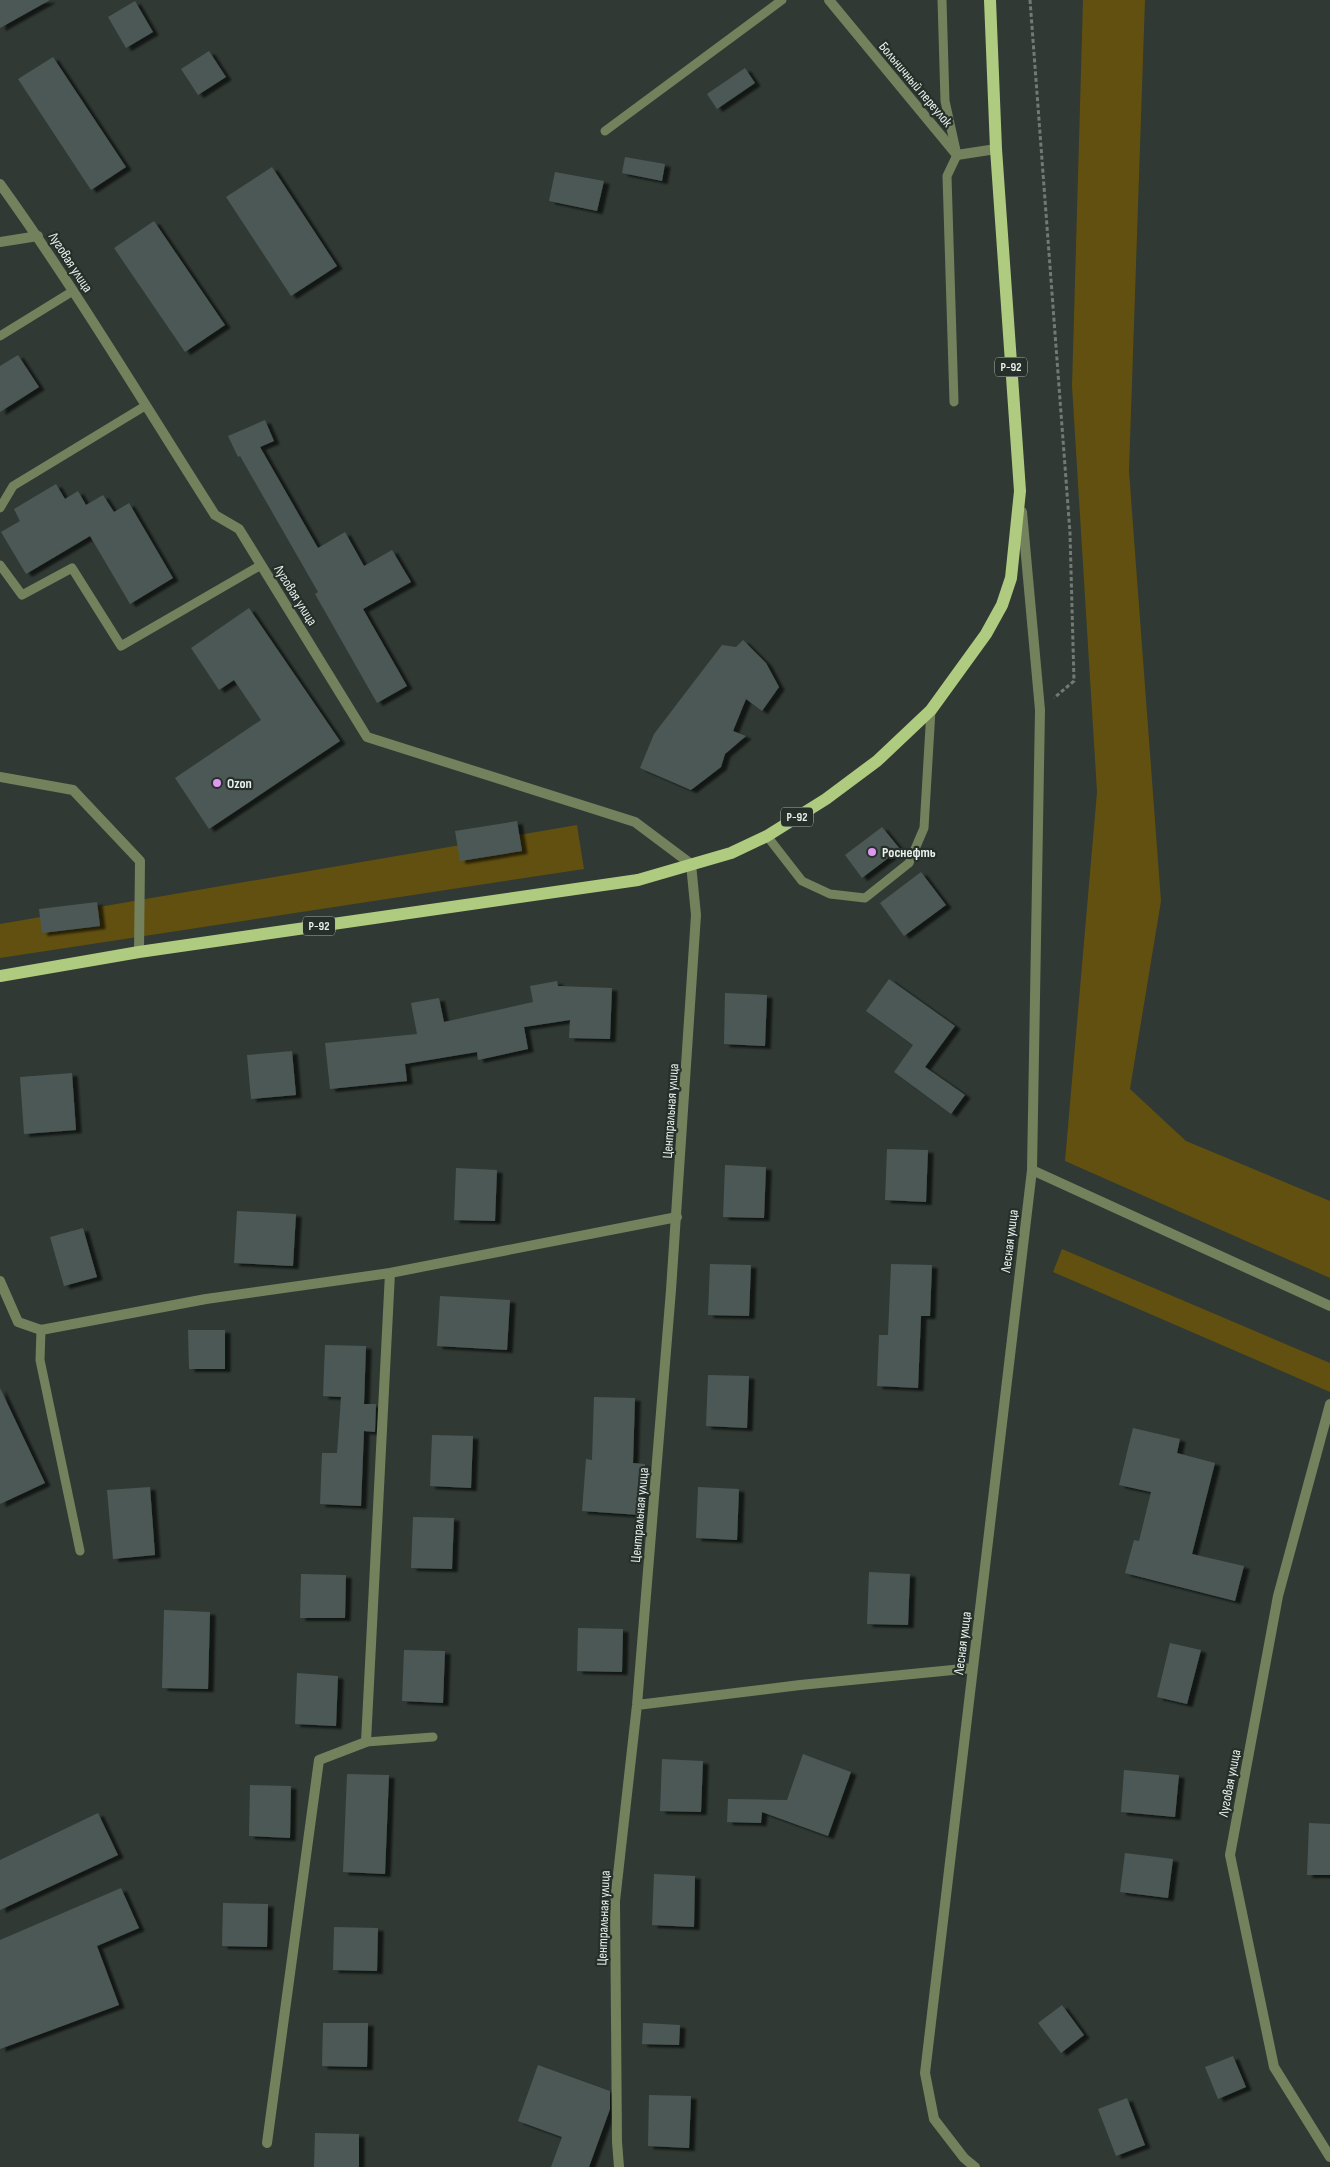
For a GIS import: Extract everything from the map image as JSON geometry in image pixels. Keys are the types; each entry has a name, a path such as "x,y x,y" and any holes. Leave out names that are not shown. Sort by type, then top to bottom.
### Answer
{"main road":[{"name":"Р-92","path":"0,976 139,952 638,880 730,852 767,836 826,799 877,761 931,710 986,634 1002,605 1011,578 1020,491 996,149 990,0"}],"street":[{"name":"Больничный переулок","path":"829,0 957,155"},
{"path":"957,155 996,149"},
{"name":"Луговая улица","path":"0,184 38,236 215,515 239,529 367,737 635,822 691,864"},
{"path":"0,242 38,236"},
{"name":"Лесная улица","path":"975,2167 964,2158 934,2119 925,2073 1032,1170 1040,710 1020,491"},
{"path":"0,777 73,790 140,861 139,952"},
{"name":"Центральная улица","path":"619,2167 617,2142 615,1901 636,1705 677,1217 696,915 691,864"},
{"path":"1032,1170 1330,1306"},
{"path":"0,1281 18,1322 41,1330 206,1299 390,1273 677,1217"},
{"path":"267,2143 319,1760 366,1742 390,1273"},
{"name":"Луговая улица","path":"1330,1404 1278,1596 1230,1855 1274,2067 1330,2157"},
{"path":"636,1705 800,1685 973,1668"}],"lane":[{"path":"605,131 782,0"},
{"path":"942,0 944,101 957,155 947,176 954,402"},
{"path":"0,336 73,291"},
{"path":"0,508 14,486 146,406"},
{"path":"0,565 22,595 72,568 121,646 261,565"},
{"path":"767,836 802,881 830,894 865,898 909,863 924,828 931,710"},
{"path":"41,1330 40,1360 80,1551"},
{"path":"366,1742 433,1738"}],"path":[{"path":"1030,0 1070,533 1074,681 1040,710"}],"shaded area":[{"path":"1083,0 1145,0 1129,471 1161,901 1130,1089 1186,1141 1330,1201 1330,1278 1065,1161 1097,792 1072,386"},
{"path":"577,825 584,869 0,958 0,924"},
{"path":"1062,1249 1330,1363 1330,1392 1053,1272"}],"building":[{"path":"0,0 50,0 0,28"},
{"path":"135,1 153,32 126,48 108,17"},
{"path":"209,51 226,77 198,95 181,69"},
{"path":"53,57 126,167 91,190 18,79"},
{"path":"745,68 755,83 717,109 707,94"},
{"path":"625,157 665,164 662,181 622,173"},
{"path":"272,167 337,266 291,296 226,197"},
{"path":"555,172 604,181 597,211 549,201"},
{"path":"154,221 225,325 185,352 114,248"},
{"path":"18,355 39,387 0,412 0,366"},
{"path":"265,420 274,441 260,447 318,548 345,532 364,566 392,550 411,582 363,609 407,686 377,703 315,594 318,592 240,456 238,457 228,436"},
{"path":"56,484 65,499 78,491 86,505 103,495 114,512 129,503 173,578 130,604 90,536 26,574 1,532 20,521 14,509"},
{"path":"249,608 340,741 209,829 175,778 261,720 234,680 219,690 191,648"},
{"path":"743,640 766,663 779,687 762,711 746,699 733,731 746,736 725,754 721,767 691,790 640,768 654,734 722,645 736,647"},
{"path":"517,821 522,851 460,861 455,831"},
{"name":"Роснефть","path":"882,827 900,849 862,878 845,855"},
{"path":"921,872 946,905 904,936 880,903"},
{"path":"97,902 100,926 42,933 39,909"},
{"path":"889,979 955,1026 925,1067 965,1095 951,1114 894,1072 913,1045 866,1011"},
{"path":"557,981 558,986 612,988 610,1039 569,1038 570,1020 524,1027 528,1049 478,1060 477,1052 405,1064 407,1081 330,1089 325,1043 417,1034 411,1003 439,998 444,1022 533,1002 530,986"},
{"path":"725,993 767,995 765,1046 724,1044"},
{"path":"292,1051 296,1095 251,1099 247,1055"},
{"path":"72,1073 76,1130 24,1134 20,1077"},
{"path":"887,1149 928,1150 926,1202 885,1200"},
{"path":"725,1165 766,1167 764,1218 723,1217"},
{"path":"456,1168 497,1170 495,1221 454,1220"},
{"path":"237,1211 296,1214 293,1266 234,1263"},
{"path":"83,1228 97,1277 64,1286 50,1237"},
{"path":"710,1264 751,1265 749,1316 708,1315"},
{"path":"891,1264 932,1265 930,1316 921,1316 918,1388 877,1386 879,1335 888,1335"},
{"path":"440,1296 510,1300 507,1350 437,1346"},
{"path":"188,1330 225,1330 225,1369 189,1369"},
{"path":"325,1345 366,1346 364,1404 376,1404 375,1432 364,1431 361,1506 320,1504 322,1453 337,1453 341,1397 323,1396"},
{"path":"708,1375 749,1376 747,1428 706,1426"},
{"path":"0,1388 45,1483 0,1504"},
{"path":"594,1397 635,1398 633,1463 645,1464 640,1515 582,1511 586,1459 592,1460"},
{"path":"1133,1428 1180,1439 1177,1453 1215,1463 1192,1554 1244,1566 1235,1601 1125,1573 1134,1540 1139,1541 1151,1492 1119,1485"},
{"path":"432,1435 473,1436 471,1488 430,1486"},
{"path":"150,1487 155,1555 113,1559 107,1490"},
{"path":"698,1487 739,1489 737,1540 696,1538"},
{"path":"413,1517 454,1518 452,1569 411,1568"},
{"path":"869,1572 910,1574 908,1625 867,1624"},
{"path":"301,1574 346,1575 345,1618 300,1618"},
{"path":"164,1610 210,1612 208,1689 162,1688"},
{"path":"578,1628 623,1629 622,1672 577,1671"},
{"path":"1170,1643 1201,1650 1187,1704 1157,1697"},
{"path":"404,1650 445,1651 443,1703 402,1701"},
{"path":"297,1673 338,1676 336,1726 295,1724"},
{"path":"803,1754 851,1772 828,1836 762,1812 761,1823 727,1822 728,1799 787,1800"},
{"path":"662,1759 703,1761 701,1812 660,1811"},
{"path":"1124,1770 1179,1775 1175,1817 1121,1812"},
{"path":"347,1774 389,1775 385,1874 343,1872"},
{"path":"250,1785 291,1786 290,1838 249,1836"},
{"path":"98,1813 118,1855 0,1910 0,1860"},
{"path":"1309,1823 1330,1824 1330,1875 1307,1875"},
{"path":"1125,1853 1173,1859 1168,1898 1120,1892"},
{"path":"654,1874 695,1876 694,1927 652,1925"},
{"path":"121,1888 139,1928 97,1946 119,2005 0,2049 0,1940"},
{"path":"223,1903 268,1904 267,1947 222,1946"},
{"path":"334,1927 378,1928 377,1971 333,1970"},
{"path":"1062,2005 1084,2035 1061,2053 1038,2023"},
{"path":"323,2023 368,2023 367,2067 322,2066"},
{"path":"643,2023 680,2025 679,2045 642,2044"},
{"path":"1233,2056 1246,2087 1218,2099 1205,2067"},
{"path":"538,2065 610,2091 610,2109 589,2167 551,2167 562,2137 518,2121"},
{"path":"649,2095 691,2096 689,2148 648,2146"},
{"path":"1127,2098 1145,2145 1116,2156 1098,2109"},
{"path":"315,2133 359,2134 359,2167 314,2167"}],"place":[{"name":"Ozon","path":"217,783"},
{"name":"Роснефть","path":"872,852"}]}
